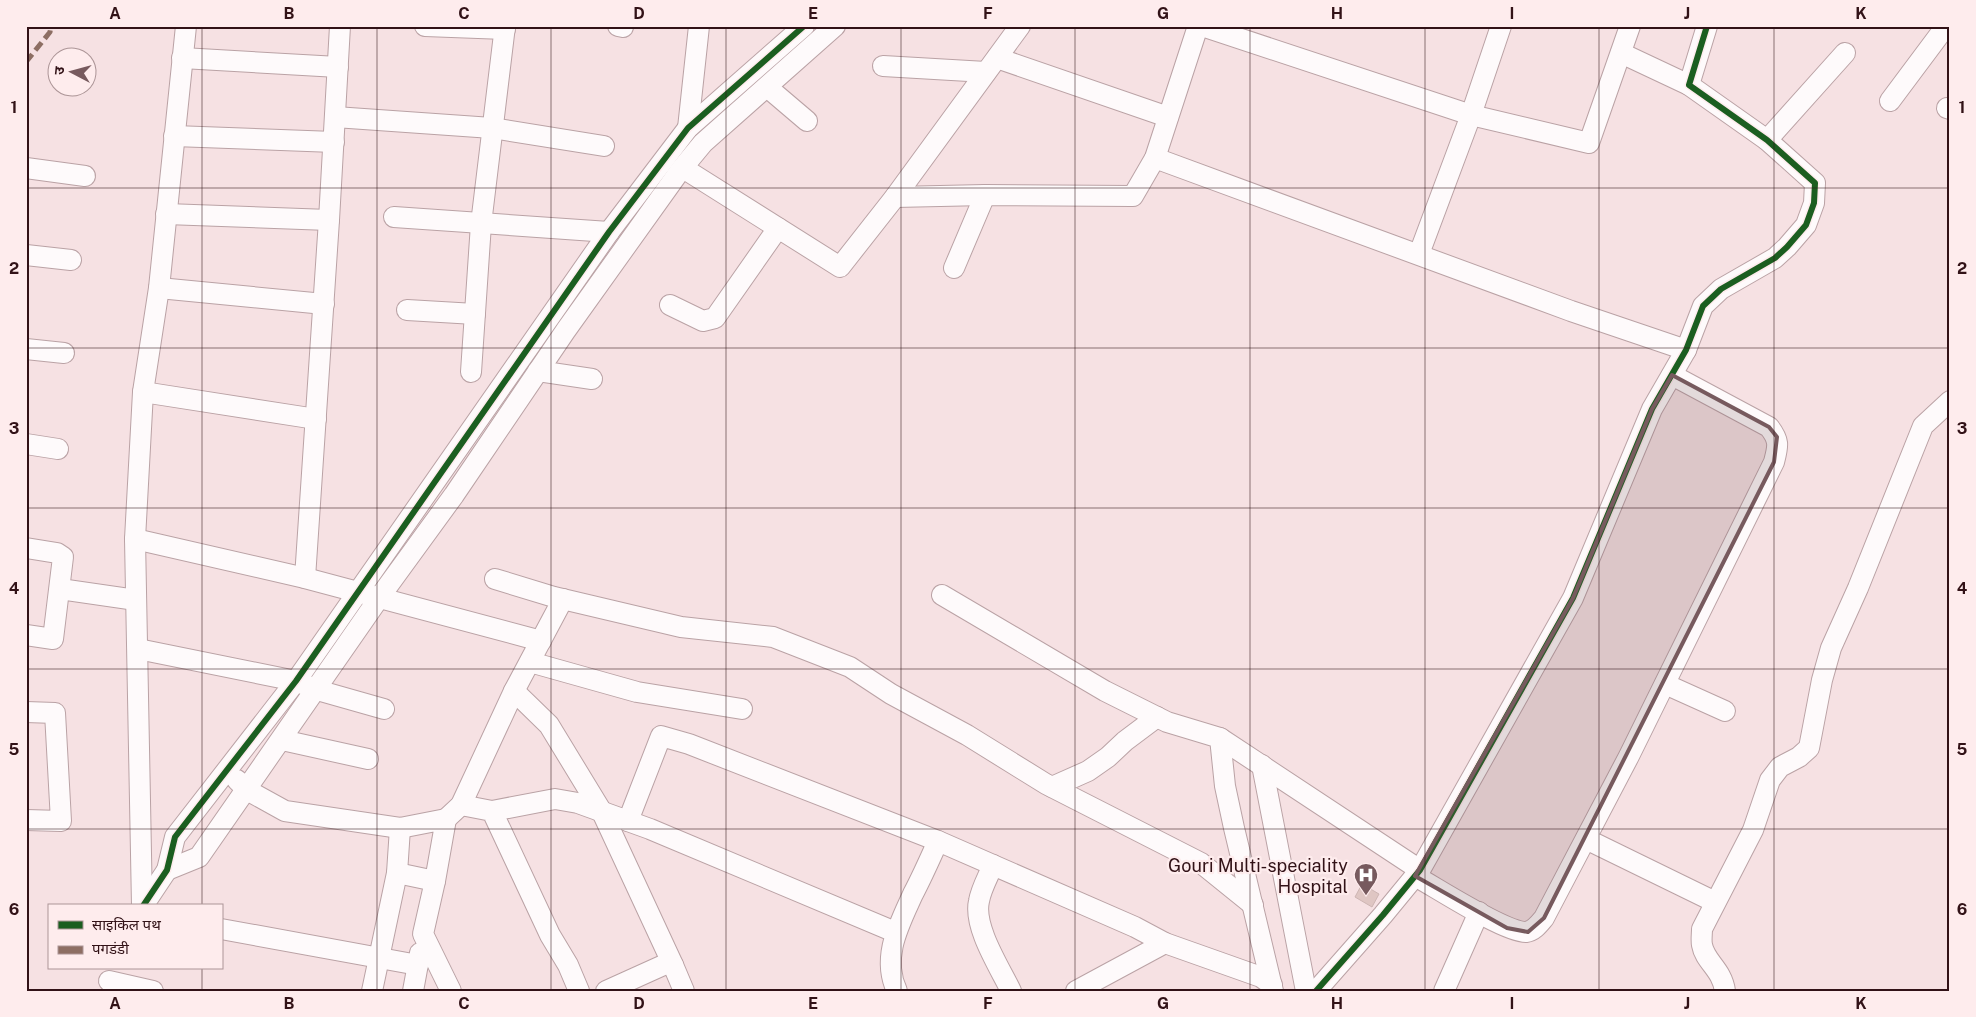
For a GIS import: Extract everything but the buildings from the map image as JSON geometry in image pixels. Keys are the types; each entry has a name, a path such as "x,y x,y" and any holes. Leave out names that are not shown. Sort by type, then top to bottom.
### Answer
{"street":[{"path":"143,904 135,539 143,392 159,288 186,26"},
{"path":"305,578 330,220 340,26"},
{"path":"425,26 505,28 481,224 471,372"},
{"path":"688,128 699,26"},
{"path":"144,904 167,870 176,838 226,770 296,681 609,232 688,128 804,26"},
{"path":"167,870 199,857 317,690 379,598 454,495 538,372 683,168 704,143 835,26"},
{"path":"683,168 840,267 895,197 1020,26"},
{"path":"895,197 985,195 1133,196 1155,158 1198,26"},
{"path":"1202,26 1471,115 1589,143 1630,26"},
{"path":"1419,254 1471,115 1500,26"},
{"path":"1689,85 1707,26"},
{"path":"1890,101 1946,26"},
{"path":"1767,140 1845,52"},
{"path":"1316,991 1417,873 1573,598 1652,409 1686,350 1703,306 1721,289 1775,258 1787,248 1806,224 1814,203 1815,183 1767,140 1689,85 1621,53"},
{"path":"182,58 338,66"},
{"path":"883,66 991,65 1168,117"},
{"path":"767,87 807,121"},
{"path":"335,117 492,128 604,146"},
{"path":"174,136 334,142"},
{"path":"1155,158 1571,311 1686,350"},
{"path":"26,168 85,176"},
{"path":"954,268 985,195"},
{"path":"166,214 330,220"},
{"path":"394,217 609,232"},
{"path":"670,305 703,322 715,318 778,228"},
{"path":"26,255 71,260"},
{"path":"159,288 324,304"},
{"path":"407,310 475,314"},
{"path":"26,349 64,353"},
{"path":"538,372 592,379"},
{"path":"942,595 1106,691 1167,722 1220,738 1417,873 1507,928 1528,932 1536,928 1544,918 1586,838 1665,684 1774,462 1778,446 1777,437 1769,427 1672,374"},
{"path":"143,392 316,419"},
{"path":"1724,991 1721,975 1708,959 1702,945 1702,929 1753,830 1770,780 1780,767 1800,757 1809,748 1822,680 1835,639 1858,588 1923,426 1950,401"},
{"path":"26,444 58,449"},
{"path":"135,539 305,578 542,641"},
{"path":"26,548 57,553 63,557 52,639 26,635"},
{"path":"495,579 564,599 681,627 773,637 850,667 891,694 967,735 1052,787 1201,863 1252,905"},
{"path":"60,589 136,600"},
{"path":"226,770 247,790 285,811 400,828 446,819 461,805 514,691 564,599"},
{"path":"138,649 296,681 317,690 384,709"},
{"path":"530,662 637,692 742,709"},
{"path":"1665,684 1725,711"},
{"path":"514,691 549,726 602,812 684,991"},
{"path":"26,712 55,713 61,821 26,820"},
{"path":"1052,787 1088,771 1157,717"},
{"path":"628,821 661,736 689,744 938,841 1134,927 1165,943 1261,977 1273,988"},
{"path":"1220,738 1229,803 1273,988"},
{"path":"282,740 368,759"},
{"path":"1262,765 1306,991"},
{"path":"461,805 492,811 555,799 578,803 628,821 895,932"},
{"path":"492,811 550,935 568,965 579,991"},
{"path":"413,991 446,819"},
{"path":"372,991 397,873 400,828"},
{"path":"1586,838 1715,902"},
{"path":"897,991 891,971 891,950 895,932 938,841"},
{"path":"993,865 978,902 978,918 982,932 1011,991"},
{"path":"397,873 435,881"},
{"path":"1446,990 1479,912"},
{"path":"222,929 418,965"},
{"path":"424,934 451,991"},
{"path":"1076,991 1165,943"},
{"path":"606,991 668,963 673,965"},
{"path":"110,980 153,991"}],"highlighted area":[{"path":"1672,375 1769,427 1777,437 1774,462 1544,918 1528,932 1507,928 1415,876 1573,598 1652,409"}],"marked path":[{"path":"26,62 50,32 51,26"}],"cycle path":[{"path":"144,904 167,870 175,837 296,681 609,232 688,128 804,26"},
{"path":"1316,991 1420,870 1573,598 1652,409 1686,350 1703,306 1721,289 1775,258 1806,225 1814,203 1815,183 1767,140 1689,85 1707,26"}],"place":[{"name":"Gouri Multi-speciality Hospital","path":"1366,896"}]}
